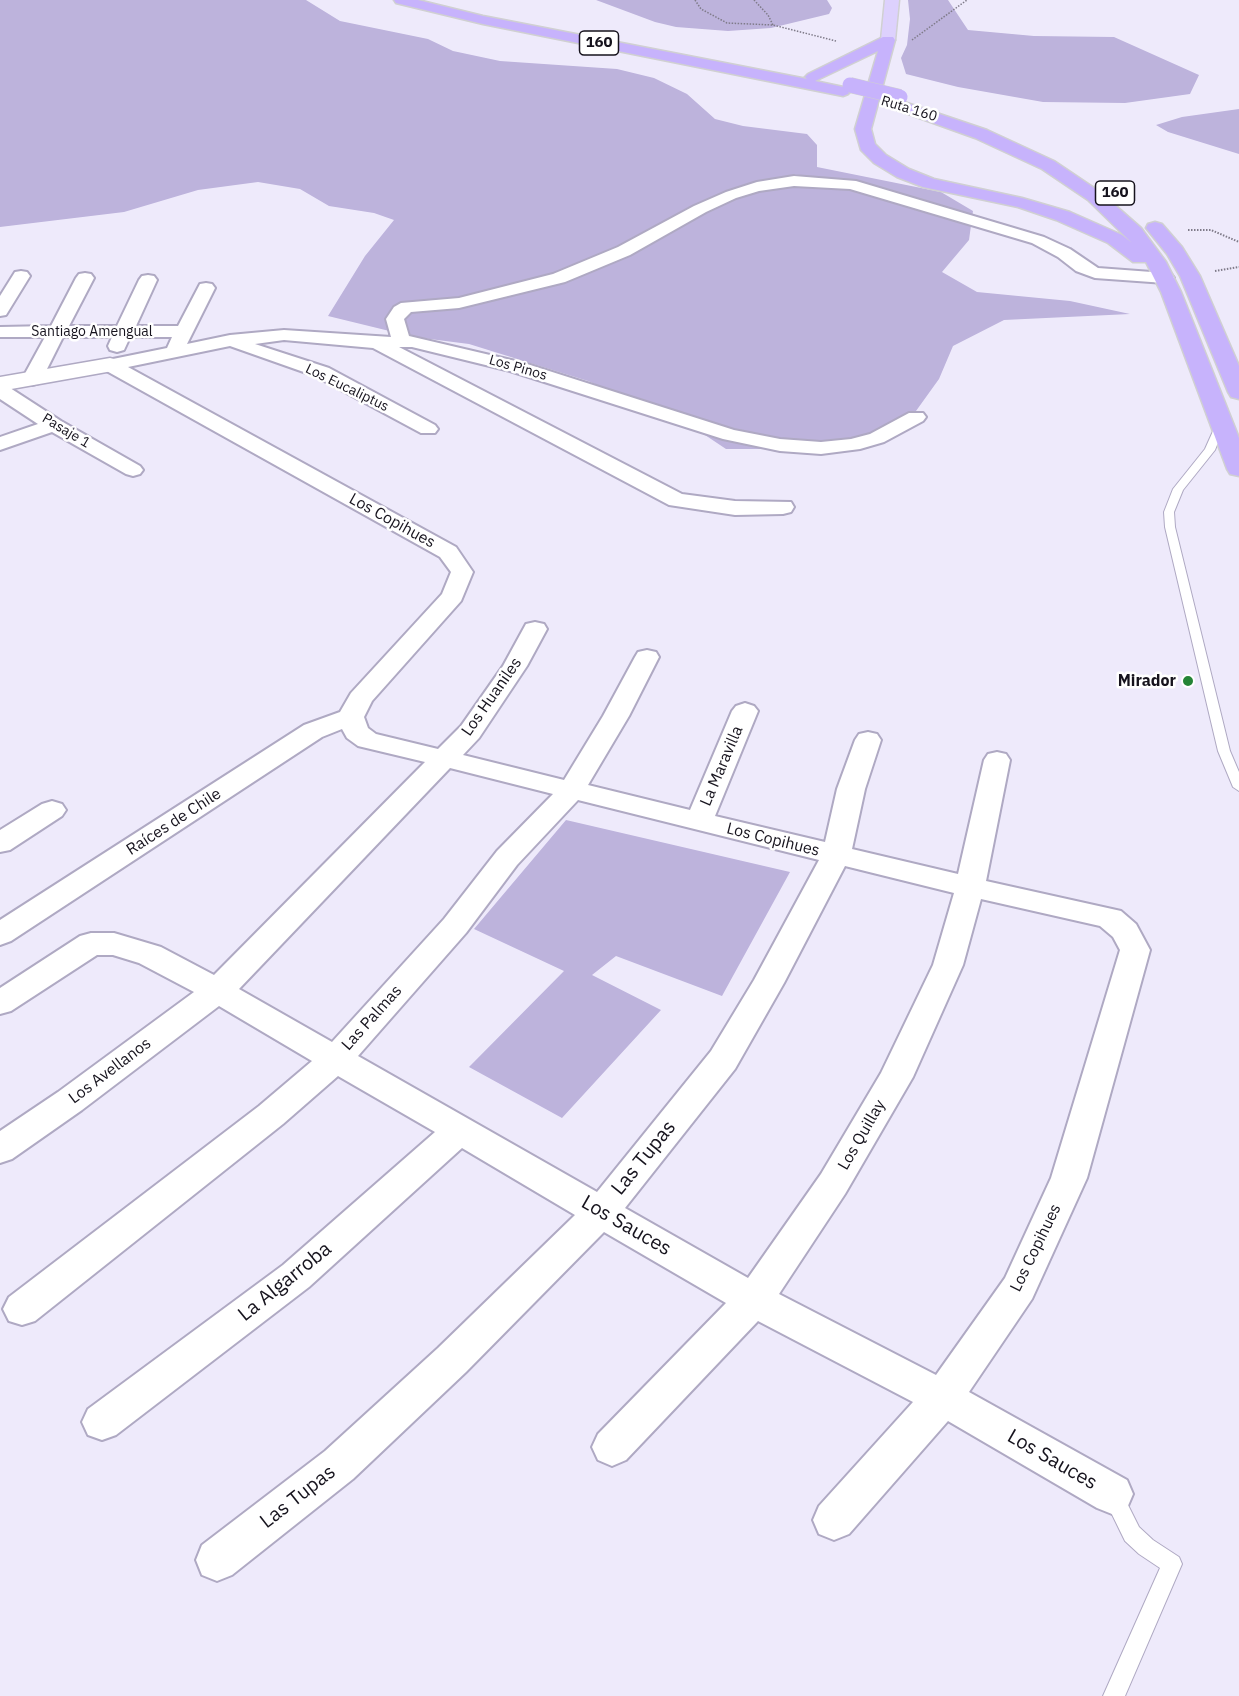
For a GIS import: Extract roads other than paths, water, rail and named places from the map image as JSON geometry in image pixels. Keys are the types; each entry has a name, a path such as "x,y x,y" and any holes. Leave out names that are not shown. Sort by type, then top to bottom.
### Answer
{"highway":[{"name":"Ruta 160","path":"401,0 473,18 846,88 984,124 1033,145 1091,176 1128,203"},
{"name":"Ruta 160","path":"427,0 500,17 813,77 846,88"},
{"path":"813,77 887,42"},
{"path":"887,42 863,129 867,146 880,159 903,173 929,183 1022,203 1081,223 1115,239 1165,278"},
{"name":"Ruta 160","path":"896,100 991,138 1067,177 1102,202 1129,227 1151,253 1165,278 1239,470"},
{"name":"160","path":"1143,215 1169,243 1190,276 1239,392"}],"main road":[{"path":"887,42 892,17 892,0"}],"street":[{"path":"401,341 395,319 400,311 407,307 459,303 559,278 624,251 700,209 731,195 757,187 794,181 851,184 1038,240 1095,273 1165,278"},
{"path":"0,311 21,276"},
{"path":"32,379 54,332 85,278"},
{"path":"0,384 110,365 122,332 148,280"},
{"name":"Santiago Amengual","path":"174,351 206,288"},
{"name":"Santiago Amengual","path":"0,332 184,332"},
{"name":"Los Pinos","path":"110,365 230,341 284,334 377,343 401,341 425,343 517,367 730,435 780,445 822,448 853,445 877,438 916,417"},
{"name":"Los Eucaliptus","path":"230,341 322,372 428,429"},
{"path":"377,343 677,500 735,508 783,507"},
{"name":"Los Copihues","path":"110,365 448,552 462,572 453,596 360,698 351,717 356,732 367,740 836,855 1110,918 1125,931 1135,950 1069,1178 1019,1288 943,1398 834,1520"},
{"name":"Pasaje 1","path":"0,390 54,425 133,470"},
{"path":"0,444 54,425"},
{"name":"Los Huaniles","path":"442,760 470,732 515,666 534,629"},
{"name":"Las Palmas","path":"22,1309 271,1115 336,1059 455,926 507,858 571,791 616,716 647,657"},
{"name":"La Maravilla","path":"699,822 745,711"},
{"name":"Raíces de Chile","path":"0,934 314,731 351,717"},
{"name":"Las Tupas","path":"217,1560 339,1465 452,1360 601,1212 723,1060 768,983 836,855 851,789 868,740"},
{"path":"218,991 442,760"},
{"name":"Los Quillay","path":"612,1447 754,1300 833,1184 896,1077 948,965 970,887 997,760"},
{"path":"0,843 52,810"},
{"name":"Los Sauces","path":"0,1003 91,944 114,944 150,955 218,991 754,1300 943,1398 1112,1494"},
{"name":"Los Avellanos","path":"0,1149 70,1101 218,991"},
{"name":"La Algarroba","path":"102,1422 296,1276 460,1130"}],"lane":[{"path":"1221,422 1210,450 1178,489 1169,513 1170,527 1224,751 1239,787"},
{"name":"Los Sauces","path":"1112,1494 1132,1534 1146,1547 1172,1564 1114,1696"}],"place":[{"name":"Mirador","path":"1188,681"}]}
